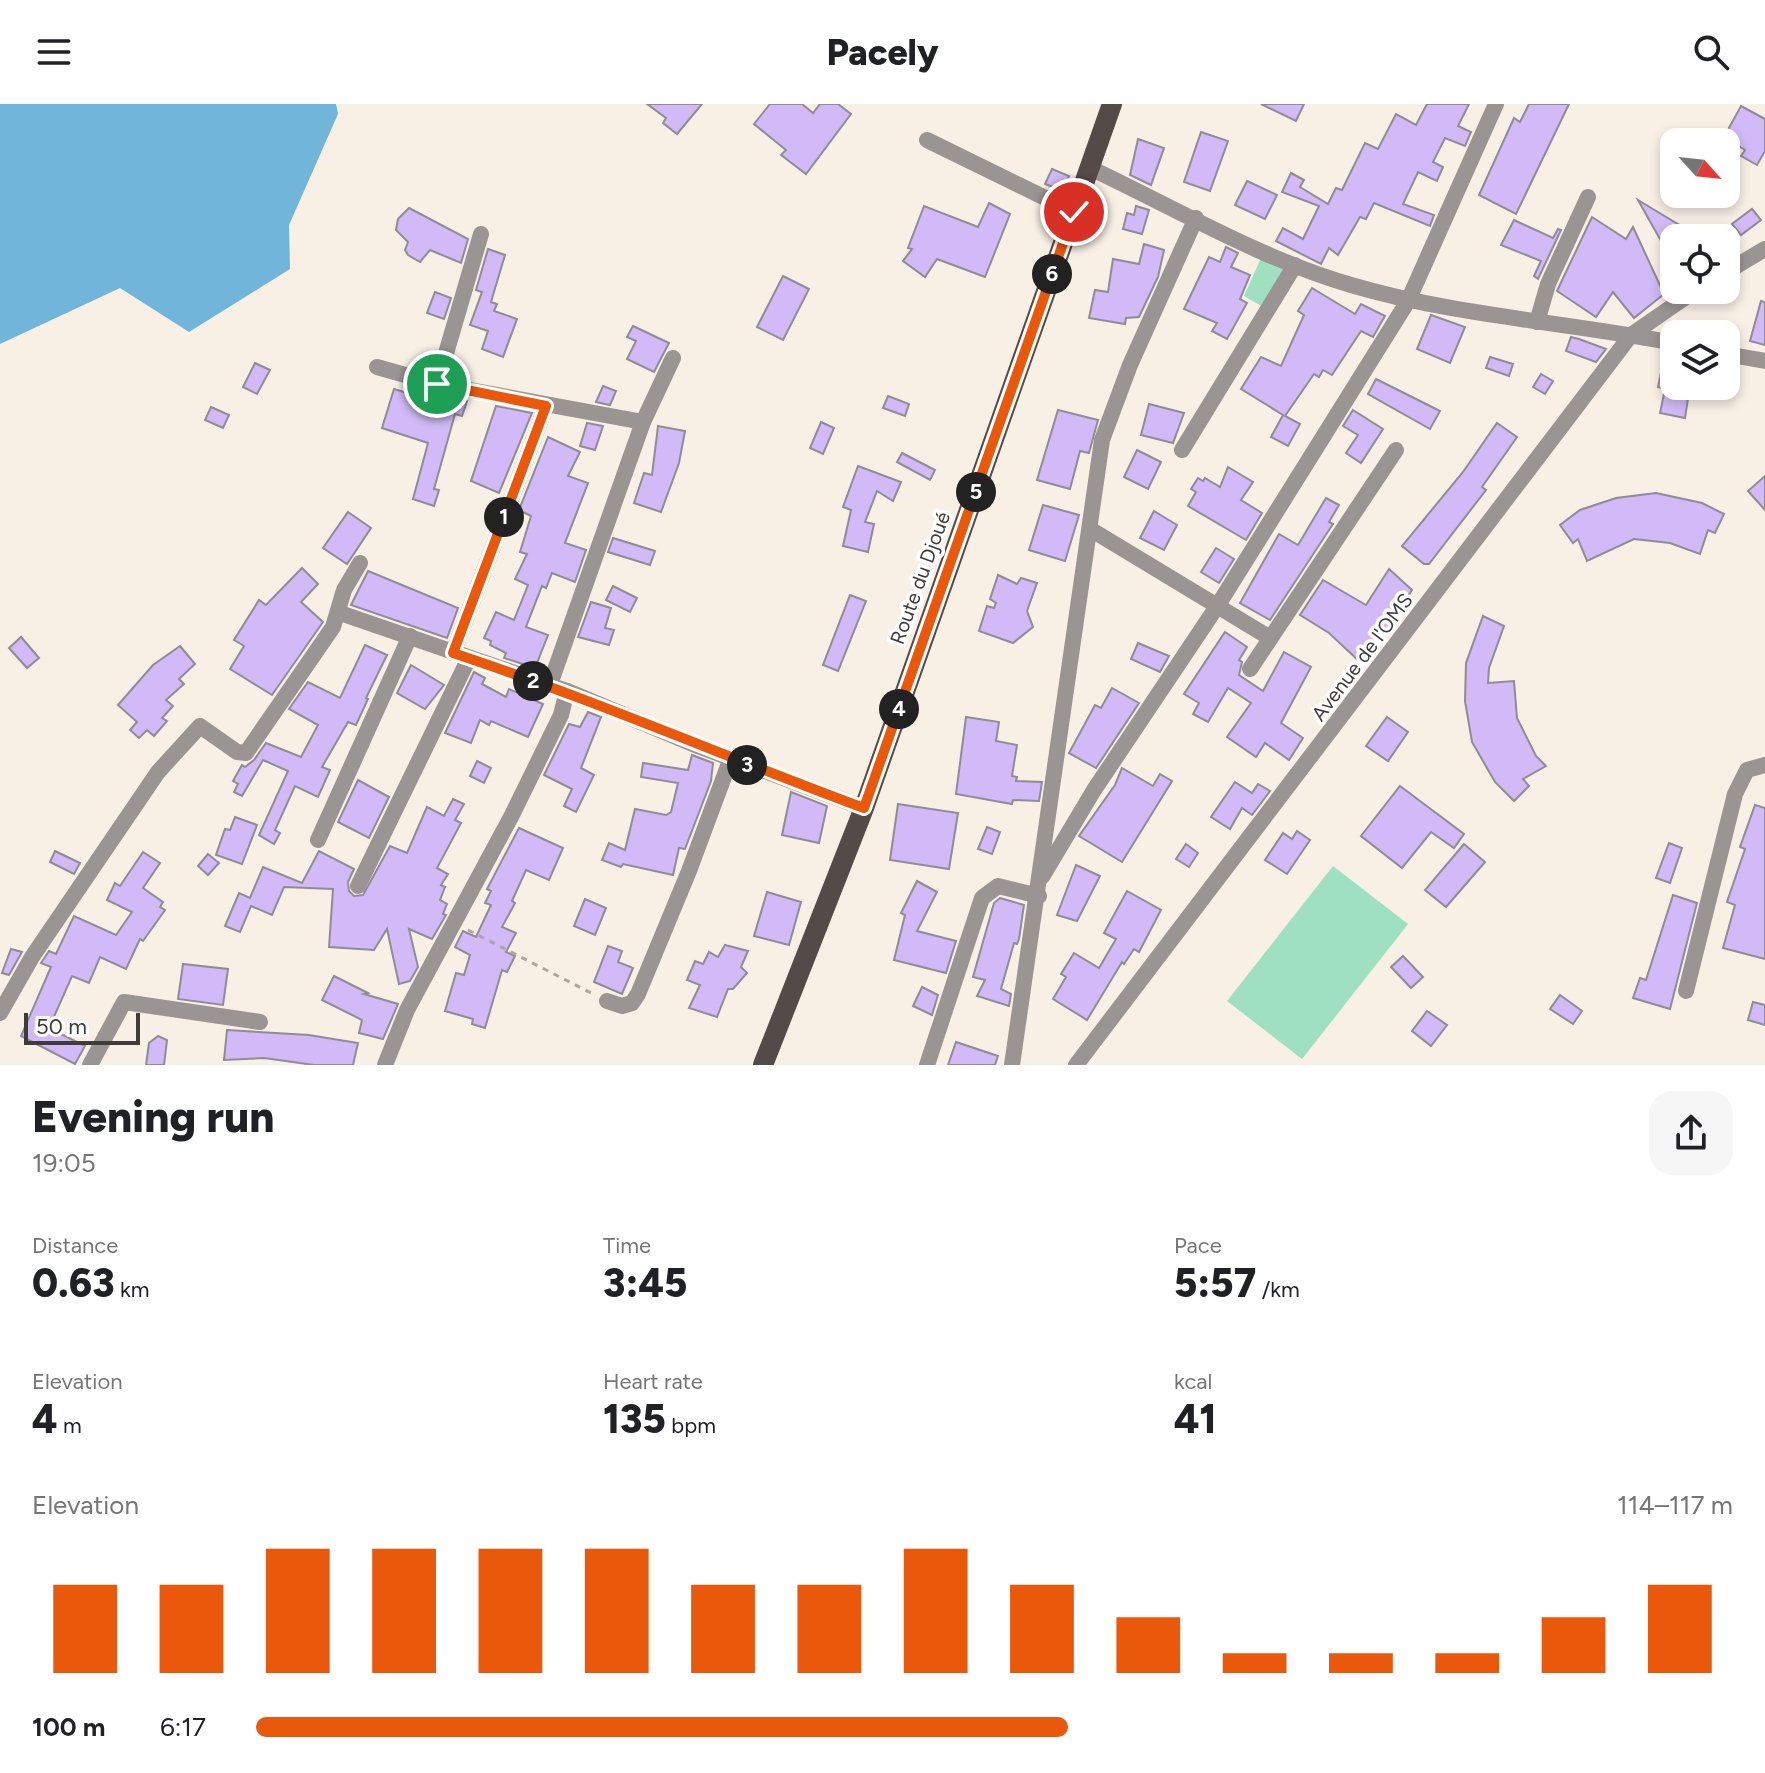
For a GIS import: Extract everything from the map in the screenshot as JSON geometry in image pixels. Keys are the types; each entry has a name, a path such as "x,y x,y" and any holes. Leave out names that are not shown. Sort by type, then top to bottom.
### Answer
{"main road":[{"name":"Route du Djoué","path":"763,1065 864,808 1112,104"}],"street":[{"path":"1042,877 1094,790 1218,605 1408,301 1496,104"},
{"path":"927,140 1074,212"},
{"path":"1090,168 1295,265 1408,301 1660,340"},
{"path":"1537,322 1548,284 1588,197"},
{"path":"1012,1065 1106,427 1196,218"},
{"path":"437,384 481,234"},
{"path":"1740,264 1765,249"},
{"path":"1182,450 1295,265"},
{"name":"Avenue de l'OMS","path":"1076,1065 1631,335 1676,304"},
{"path":"1740,357 1765,361"},
{"path":"549,687 643,422 673,358"},
{"path":"377,367 437,384 643,422"},
{"path":"358,886 461,655 546,406"},
{"path":"1250,669 1396,450"},
{"path":"1090,529 1270,638"},
{"path":"0,1013 32,957 158,772 200,726 237,752 246,753 340,613 344,590 360,563"},
{"path":"340,613 567,691 864,808"},
{"path":"318,840 410,636"},
{"path":"385,1065 396,1033 561,715 567,691"},
{"path":"607,1001 622,1006 632,1003 638,994 731,758"},
{"path":"1686,991 1735,794 1747,770 1765,765"},
{"path":"927,1065 982,898 998,886 1039,896"},
{"path":"90,1065 124,1002 260,1022"}],"path":[{"path":"455,924 607,1001"}],"green space":[{"path":"1261,258 1284,268 1263,307 1244,296"},
{"path":"1333,866 1408,924 1302,1059 1227,1001"}],"water":[{"path":"0,104 336,104 338,114 289,225 290,269 189,332 120,288 0,344"}],"building":[{"path":"647,104 702,104 677,134 663,123 666,118"},
{"path":"770,104 802,104 813,113 820,104 838,104 851,114 806,174 781,155 786,150 754,124"},
{"path":"1261,104 1304,104 1296,121"},
{"path":"1427,104 1469,104 1458,126 1471,132 1465,146 1445,138 1433,162 1443,167 1437,181 1418,172 1403,204 1434,215 1430,226 1374,203 1366,219 1360,217 1338,255 1329,248 1321,264 1276,241 1283,228 1303,239 1319,206 1282,192 1291,173 1304,180 1300,187 1328,204 1336,188 1342,190 1365,143 1378,149 1396,114 1416,125"},
{"path":"1529,104 1569,104 1516,214 1479,195 1514,118 1520,122"},
{"path":"1741,106 1765,119 1765,151 1757,165 1741,156 1745,150 1740,147 1740,128 1729,128"},
{"path":"1201,132 1228,141 1210,191 1184,182"},
{"path":"1138,139 1164,148 1151,185 1130,175"},
{"path":"1052,169 1069,176 1063,191 1045,184"},
{"path":"1247,181 1277,195 1265,219 1235,205"},
{"path":"1638,200 1678,224 1660,224 1660,239"},
{"path":"989,203 1010,214 985,277 937,259 925,277 903,261 912,249 908,248 924,206 978,227"},
{"path":"1136,206 1149,210 1142,234 1123,229 1127,213 1134,215"},
{"path":"409,208 468,239 461,263 430,250 420,262 408,255 405,250 408,242 396,230 398,219"},
{"path":"1752,209 1761,220 1741,235 1740,224 1732,224"},
{"path":"1592,217 1626,239 1633,227 1660,285 1660,297 1634,318 1613,292 1596,317 1557,291"},
{"path":"1514,220 1553,238 1558,229 1561,230 1538,279 1534,276 1541,261 1501,245"},
{"path":"1144,244 1164,250 1158,277 1139,317 1126,318 1125,324 1089,318 1095,290 1108,292 1113,259 1139,264"},
{"path":"1226,247 1238,253 1231,267 1250,275 1240,299 1247,303 1227,339 1212,331 1217,323 1184,309 1209,257 1220,262"},
{"path":"488,249 505,255 491,302 497,304 494,311 517,319 503,357 482,349 488,331 470,325 482,292 476,290"},
{"path":"783,276 809,289 783,340 757,327"},
{"path":"1312,288 1355,314 1361,304 1385,316 1373,337 1361,331 1332,375 1323,370 1319,377 1314,374 1285,416 1300,424 1288,446 1271,437 1283,415 1241,389 1261,357 1281,366 1304,315 1298,311"},
{"path":"435,292 451,298 444,319 427,313"},
{"path":"1761,301 1765,302 1765,345 1750,341"},
{"path":"1431,315 1465,327 1450,363 1417,349"},
{"path":"633,326 669,343 654,372 627,359 636,341 627,337"},
{"path":"1571,337 1606,349 1596,362 1566,351"},
{"path":"1490,357 1513,364 1509,376 1486,368"},
{"path":"255,363 270,370 257,394 243,387"},
{"path":"1541,374 1553,381 1545,394 1533,387"},
{"path":"1376,379 1440,411 1430,429 1368,394"},
{"path":"603,386 616,391 610,405 596,402"},
{"path":"394,389 438,402 440,396 467,401 462,416 455,414 434,489 439,490 434,506 413,499 428,443 382,428"},
{"path":"888,396 909,404 905,416 883,408"},
{"path":"1663,400 1688,400 1685,418 1660,413"},
{"path":"1149,404 1184,413 1173,443 1141,435"},
{"path":"496,406 532,413 499,493 471,481"},
{"path":"211,407 229,415 223,428 205,420"},
{"path":"1058,410 1098,420 1089,453 1080,451 1070,489 1037,480"},
{"path":"1353,410 1383,429 1361,463 1346,453 1358,435 1343,426"},
{"path":"821,422 834,428 823,454 810,448"},
{"path":"587,423 603,426 595,450 580,446"},
{"path":"1497,423 1517,437 1482,487 1486,490 1429,564 1424,564 1402,546 1463,472"},
{"path":"658,426 685,431 679,463 661,512 634,503 644,473 652,475"},
{"path":"548,437 580,452 568,476 588,483 565,543 586,550 575,582 552,573 546,588 542,586 526,627 548,635 535,668 504,658 506,653 490,645 491,641 484,638 496,612 514,620 528,585 515,579 527,554 520,552 531,516 519,510"},
{"path":"1137,450 1161,462 1148,489 1124,477"},
{"path":"902,453 935,470 930,480 897,462"},
{"path":"858,466 901,482 893,501 877,491 865,522 874,524 868,552 843,546 851,510 843,507"},
{"path":"1228,467 1253,482 1241,500 1262,513 1246,540 1188,506 1196,492 1191,489 1198,478 1203,481 1205,478 1220,487"},
{"path":"1765,476 1765,510 1748,491"},
{"path":"1656,493 1702,503 1724,514 1715,533 1708,530 1700,554 1670,543 1634,539 1587,561 1578,539 1573,543 1560,525 1580,510 1616,498"},
{"path":"1326,498 1339,505 1329,522 1333,524 1270,620 1240,603 1279,534 1298,545"},
{"path":"1043,505 1079,515 1065,561 1029,550"},
{"path":"1154,511 1177,525 1164,550 1140,538"},
{"path":"348,512 371,528 347,564 323,548"},
{"path":"613,538 655,551 650,565 608,552"},
{"path":"1216,548 1234,559 1219,583 1201,572"},
{"path":"302,568 318,584 301,602 323,622 272,695 230,669 244,646 234,640 259,600 266,605"},
{"path":"1389,569 1412,590 1391,625 1360,662 1329,633 1300,615 1323,580 1366,605"},
{"path":"368,571 458,608 447,638 351,605"},
{"path":"998,575 1017,584 1021,578 1037,583 1027,611 1033,627 1013,643 979,631 987,606 994,608 996,603 990,599"},
{"path":"613,586 637,598 630,612 606,600"},
{"path":"850,595 866,601 838,671 823,665"},
{"path":"591,602 611,608 605,628 614,630 609,645 578,637"},
{"path":"1483,616 1504,626 1489,668 1488,683 1514,681 1517,718 1536,756 1546,766 1523,779 1529,786 1514,801 1495,782 1472,742 1465,701 1466,663"},
{"path":"1225,632 1247,647 1239,660 1242,662 1239,675 1263,691 1284,652 1311,667 1281,723 1303,738 1289,760 1265,743 1256,757 1227,737 1251,703 1228,688 1208,722 1193,714 1199,703 1184,694"},
{"path":"21,637 39,658 27,668 9,648"},
{"path":"1138,643 1169,656 1160,672 1131,659"},
{"path":"365,645 387,655 368,699 356,725 348,722 322,767 330,770 318,797 295,786 275,830 280,833 274,844 259,835 288,771 263,760 242,796 234,792 238,784 233,781 242,765 245,767 254,760 266,743 301,757 318,725 289,709 308,682 340,698"},
{"path":"180,646 195,664 179,679 184,684 166,700 173,706 162,718 167,721 154,736 147,730 139,738 130,730 137,722 118,705 153,665"},
{"path":"411,665 444,685 425,709 397,693"},
{"path":"474,672 485,678 482,684 506,697 509,689 543,704 528,737 491,721 489,725 480,720 471,743 445,733"},
{"path":"1112,688 1139,703 1096,768 1069,753 1095,705 1101,708"},
{"path":"588,712 601,717 581,768 594,775 576,812 564,806 572,789 544,775 569,724 580,727"},
{"path":"966,717 999,722 996,741 1017,745 1012,776 1017,777 1016,781 1042,782 1039,801 1013,800 1012,804 956,794"},
{"path":"1387,717 1408,732 1388,761 1366,746"},
{"path":"692,755 713,763 711,781 685,849 679,848 673,875 623,864 621,867 602,860 609,843 625,850 635,809 666,815 671,812 678,783 641,777 643,763 688,770"},
{"path":"477,761 491,768 484,783 470,776"},
{"path":"1122,768 1153,786 1160,774 1172,781 1122,862 1079,836 1115,785"},
{"path":"358,780 389,797 369,838 338,822"},
{"path":"1235,782 1252,793 1258,784 1270,791 1252,815 1242,808 1230,829 1211,817"},
{"path":"1400,786 1464,834 1454,848 1431,832 1402,868 1361,836"},
{"path":"791,792 827,806 819,843 782,835"},
{"path":"453,799 464,804 455,820 461,823 437,868 448,874 441,885 445,887 440,900 447,904 443,914 446,915 432,939 409,929 418,967 410,981 399,984 387,929 374,950 329,947 333,889 284,887 272,915 251,906 240,932 225,926 239,893 250,898 263,867 302,883 319,851 354,869 348,882 349,891 354,896 363,895 390,846 407,853 427,807 444,816"},
{"path":"898,804 958,813 949,869 890,860"},
{"path":"1755,805 1765,808 1765,959 1723,948 1735,905 1727,902 1745,849 1740,847"},
{"path":"235,817 257,825 242,864 216,855 225,829 230,830"},
{"path":"987,827 1000,832 992,854 978,849"},
{"path":"519,828 563,848 549,880 526,870 512,901 515,903 502,927 516,933 506,952 515,956 507,972 502,970 485,1028 472,1024 473,1019 445,1011 456,973 464,975 470,955 455,947 463,931 476,937 491,905 485,903 491,891 487,889"},
{"path":"1297,831 1310,840 1287,874 1265,860 1283,833 1292,839"},
{"path":"1669,843 1682,848 1670,883 1656,878"},
{"path":"1186,844 1198,853 1189,867 1176,859"},
{"path":"1464,844 1485,862 1446,907 1425,890"},
{"path":"55,851 80,863 74,874 50,862"},
{"path":"143,852 160,863 143,888 163,902 160,907 165,910 143,941 140,939 126,969 100,957 89,983 72,976 49,1028 85,1046 75,1064 21,1036 51,967 41,963 49,951 56,954 74,916 116,935 132,912 107,900 115,883 120,886"},
{"path":"208,854 219,863 208,875 198,866"},
{"path":"1076,865 1100,876 1077,921 1057,915"},
{"path":"917,881 937,892 917,931 956,941 946,973 894,960 905,915 901,913"},
{"path":"1127,891 1161,910 1139,952 1134,949 1124,964 1122,962 1087,1020 1053,999 1066,977 1061,974 1074,953 1099,968 1116,939 1104,933"},
{"path":"767,892 801,902 789,945 754,936"},
{"path":"1673,895 1697,903 1670,1009 1633,998 1640,978 1646,980"},
{"path":"1000,898 1024,905 1019,939 1017,944 1014,943 1001,989 1011,994 1009,1006 977,996 985,980 973,977 994,903"},
{"path":"585,899 606,908 595,935 574,926"},
{"path":"725,945 748,951 741,967 747,973 733,989 728,989 717,1017 689,1008 700,985 687,980 695,961 703,964 709,952 718,957"},
{"path":"608,946 622,951 618,962 633,968 622,994 594,982"},
{"path":"11,949 22,952 9,975 2,973"},
{"path":"1403,956 1423,977 1411,988 1391,967"},
{"path":"183,964 228,969 223,1005 178,999"},
{"path":"334,976 368,993 364,994 398,1004 383,1039 359,1033 362,1020 322,1000"},
{"path":"922,987 938,995 932,1015 913,1006"},
{"path":"1560,995 1582,1011 1573,1024 1550,1009"},
{"path":"1753,1002 1765,1005 1765,1025 1748,1020"},
{"path":"1427,1011 1447,1025 1431,1046 1412,1031"},
{"path":"227,1030 309,1035 358,1043 353,1065 314,1065 264,1058 224,1060"},
{"path":"158,1036 167,1040 164,1065 146,1065 149,1043"},
{"path":"956,1042 998,1056 995,1065 948,1065"}],"route":[{"path":"437,384 546,406 453,653 567,691 698,746 864,808 1074,212"}]}
